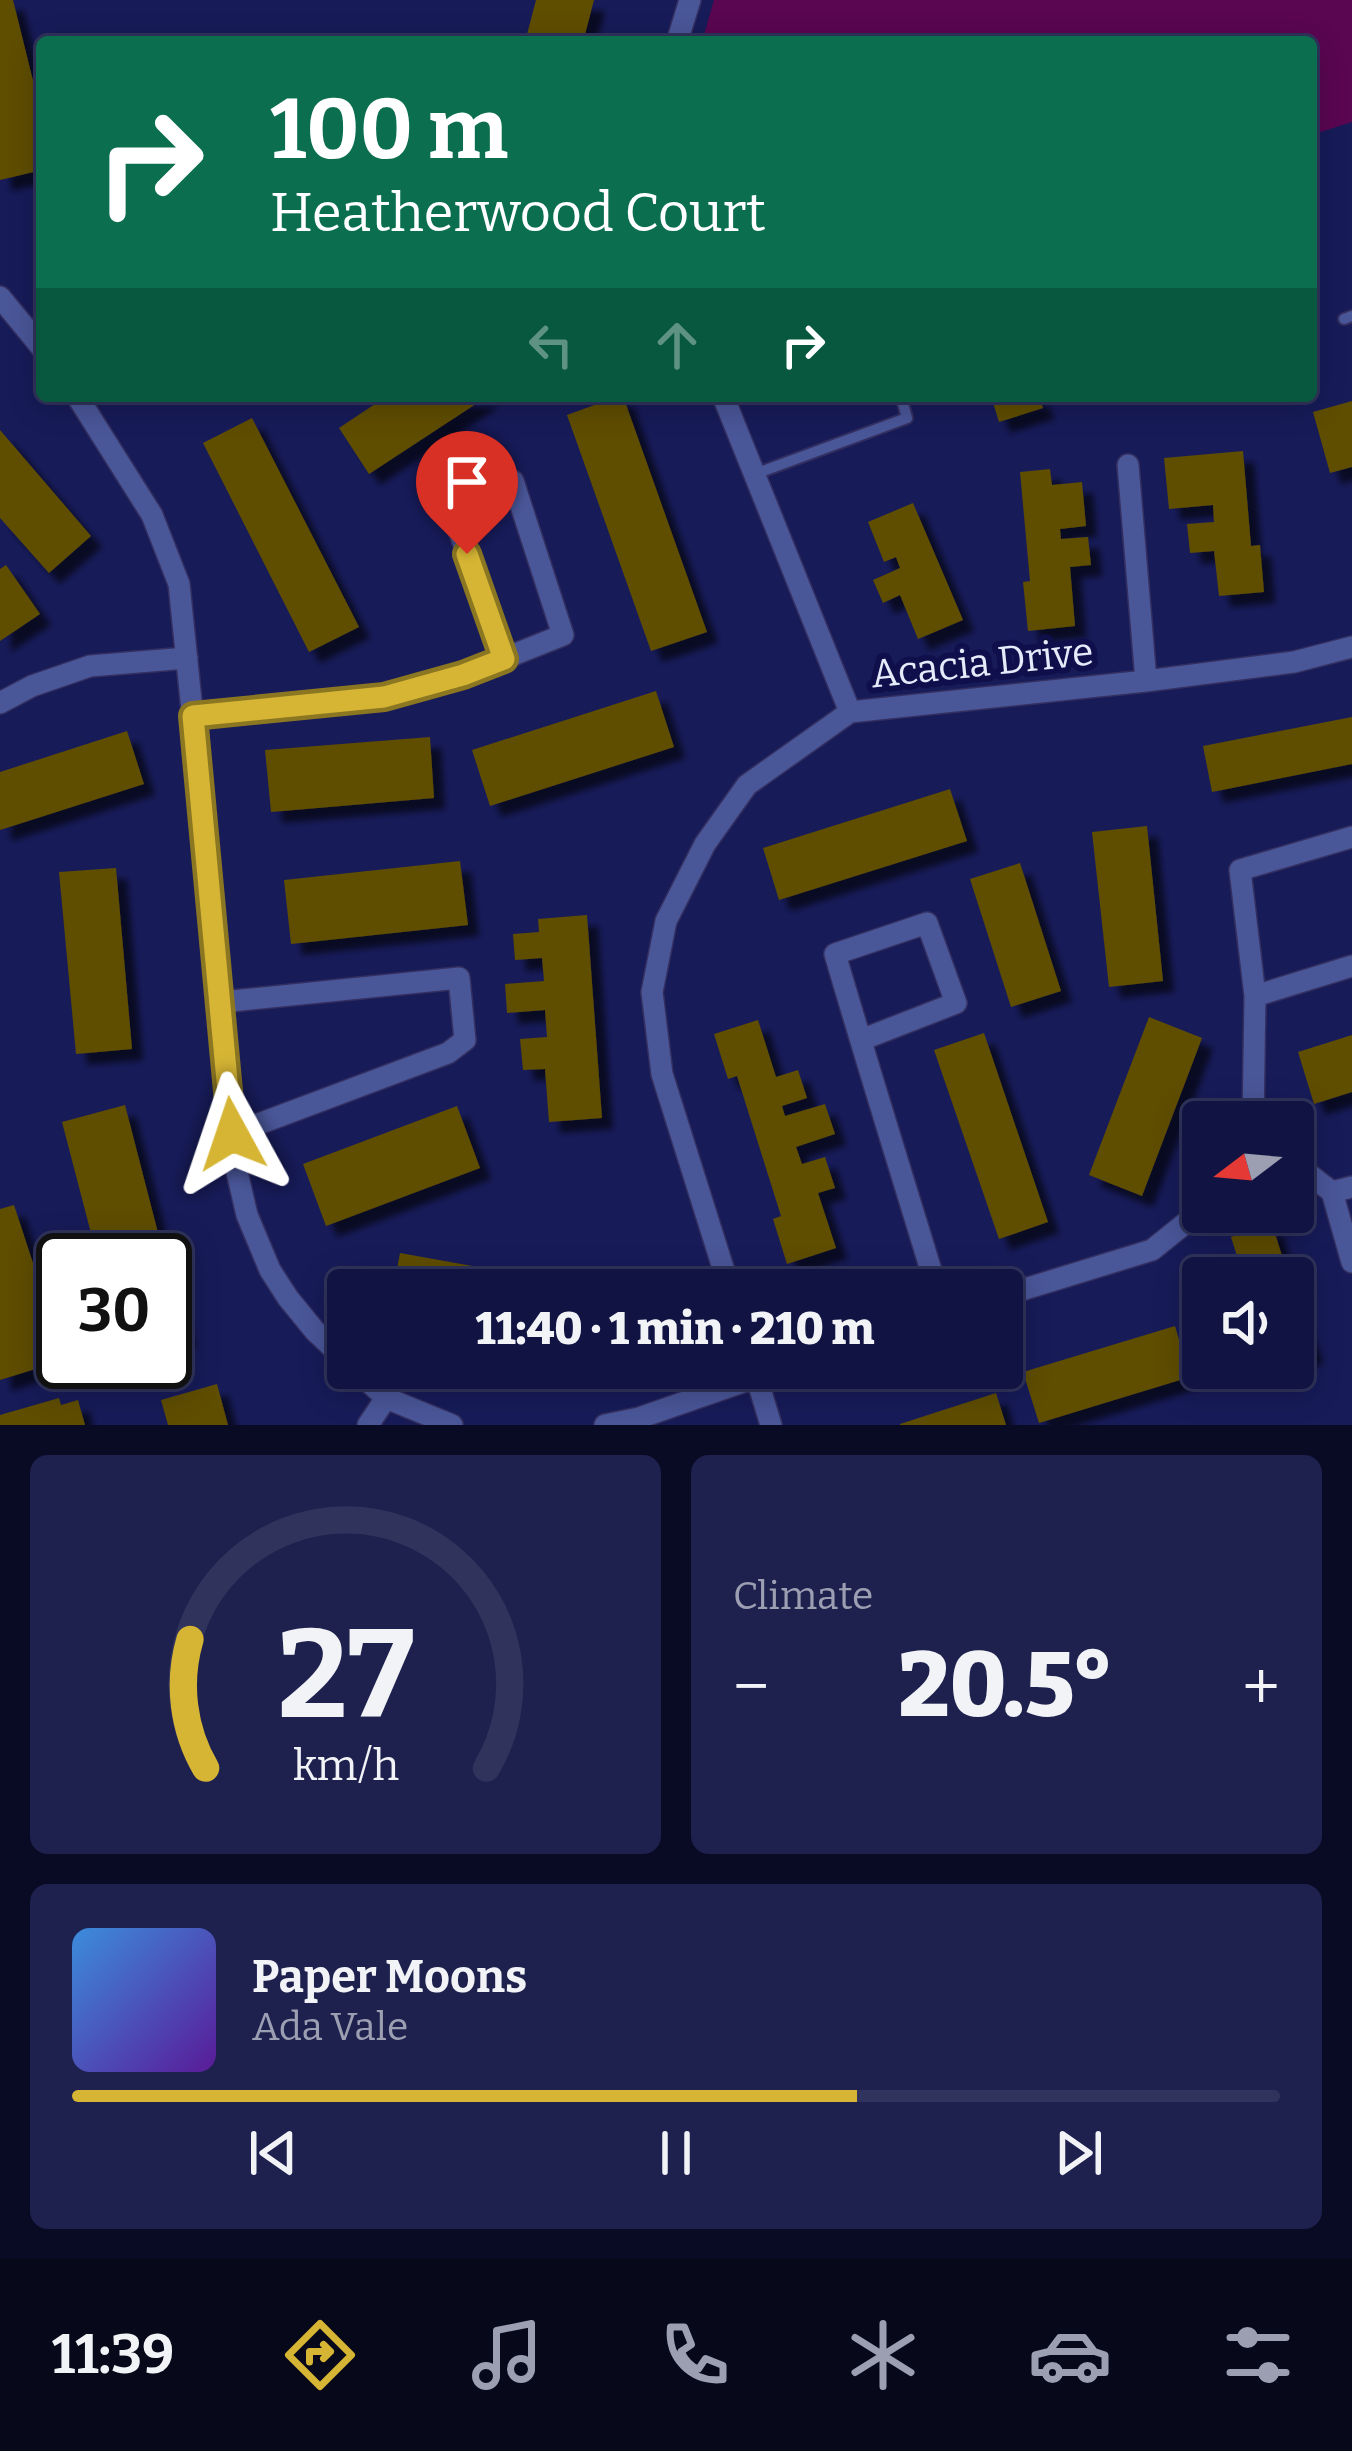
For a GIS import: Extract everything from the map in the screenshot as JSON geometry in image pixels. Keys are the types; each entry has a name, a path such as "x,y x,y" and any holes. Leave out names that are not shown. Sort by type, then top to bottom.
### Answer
{"street":[{"path":"679,36 690,0"},
{"path":"0,297 36,340"},
{"path":"81,402 152,515 179,584 233,1155 241,1196 270,1270 327,1342"},
{"path":"725,402 850,712"},
{"path":"1128,465 1146,681"},
{"path":"193,716 384,697 463,675 504,659 563,635 513,481 454,519 504,659"},
{"name":"Acacia Drive","path":"723,1269 662,1074 652,992 667,921 705,844 747,785 850,712 1294,662 1352,647"},
{"path":"0,703 90,666 187,658"},
{"path":"1253,1101 1255,996 1240,870 1352,837"},
{"path":"861,1040 956,1004 927,923 836,955 861,1040 931,1269"},
{"path":"1255,996 1352,966"},
{"path":"222,1002 459,978 465,1040 448,1052 232,1134"},
{"path":"1314,1174 1342,1190 1352,1262"},
{"path":"1023,1290 1152,1250 1182,1226"},
{"path":"376,1389 386,1398 452,1425"},
{"path":"605,1425 639,1418 713,1389"},
{"path":"761,1389 771,1425"},
{"path":"368,1425 386,1398"}],"lane":[{"path":"754,474 907,418 903,402"}],"shaded area":[{"path":"714,0 1352,0 1352,122 1317,133 1317,36 704,36"}],"building":[{"path":"0,0 13,0 36,93 36,171 0,180"},
{"path":"536,0 594,0 585,36 527,36"},
{"path":"1352,401 1352,467 1330,473 1313,412"},
{"path":"378,402 479,402 369,474 339,428"},
{"path":"603,402 625,402 707,632 651,651 567,415"},
{"path":"993,402 1041,402 1043,408 999,422"},
{"path":"252,418 359,627 309,652 203,443"},
{"path":"0,430 91,536 49,573 0,518"},
{"path":"1243,451 1251,546 1260,545 1264,592 1219,596 1214,551 1190,553 1187,524 1214,522 1213,505 1169,509 1164,458"},
{"path":"1050,469 1052,485 1082,482 1086,526 1060,529 1061,539 1088,537 1091,565 1070,567 1075,626 1028,631 1023,582 1030,581 1020,472"},
{"path":"913,503 963,620 918,639 900,595 883,603 873,580 900,568 896,557 884,562 868,522"},
{"path":"6,565 40,614 0,641 0,569"},
{"path":"656,691 674,747 490,806 472,750"},
{"path":"1352,717 1352,764 1212,792 1203,746"},
{"path":"127,731 144,784 0,830 0,772"},
{"path":"430,737 434,798 271,812 265,750"},
{"path":"950,789 967,841 779,900 763,848"},
{"path":"1147,826 1163,981 1109,987 1092,832"},
{"path":"460,861 468,925 291,944 284,880"},
{"path":"1020,863 1061,991 1011,1007 970,879"},
{"path":"116,868 132,1049 76,1054 59,872"},
{"path":"587,915 602,1118 549,1122 545,1069 523,1070 520,1039 547,1037 545,1010 507,1013 505,984 544,981 542,958 515,960 513,934 539,932 538,919"},
{"path":"1149,1017 1202,1038 1142,1196 1089,1175"},
{"path":"758,1020 776,1077 798,1070 807,1098 782,1106 785,1116 825,1104 835,1134 796,1147 802,1164 825,1157 835,1188 818,1193 836,1248 787,1264 773,1219 781,1216 737,1076 728,1079 714,1034"},
{"path":"984,1033 1048,1222 999,1239 934,1050"},
{"path":"1352,1035 1352,1092 1314,1104 1298,1052"},
{"path":"125,1105 158,1233 91,1233 62,1122"},
{"path":"457,1106 480,1168 326,1226 303,1164"},
{"path":"14,1205 36,1272 36,1369 0,1380 0,1209"},
{"path":"1275,1233 1282,1257 1237,1257 1231,1237"},
{"path":"400,1253 489,1269 397,1269"},
{"path":"1175,1326 1182,1350 1182,1379 1039,1423 1023,1372"},
{"path":"217,1384 228,1425 168,1425 161,1400"},
{"path":"996,1393 1006,1425 900,1425 900,1424"},
{"path":"59,1398 61,1405 78,1400 85,1425 0,1425 0,1415"}],"route":[{"path":"232,1134 193,716 384,697 504,659 467,554"}]}
